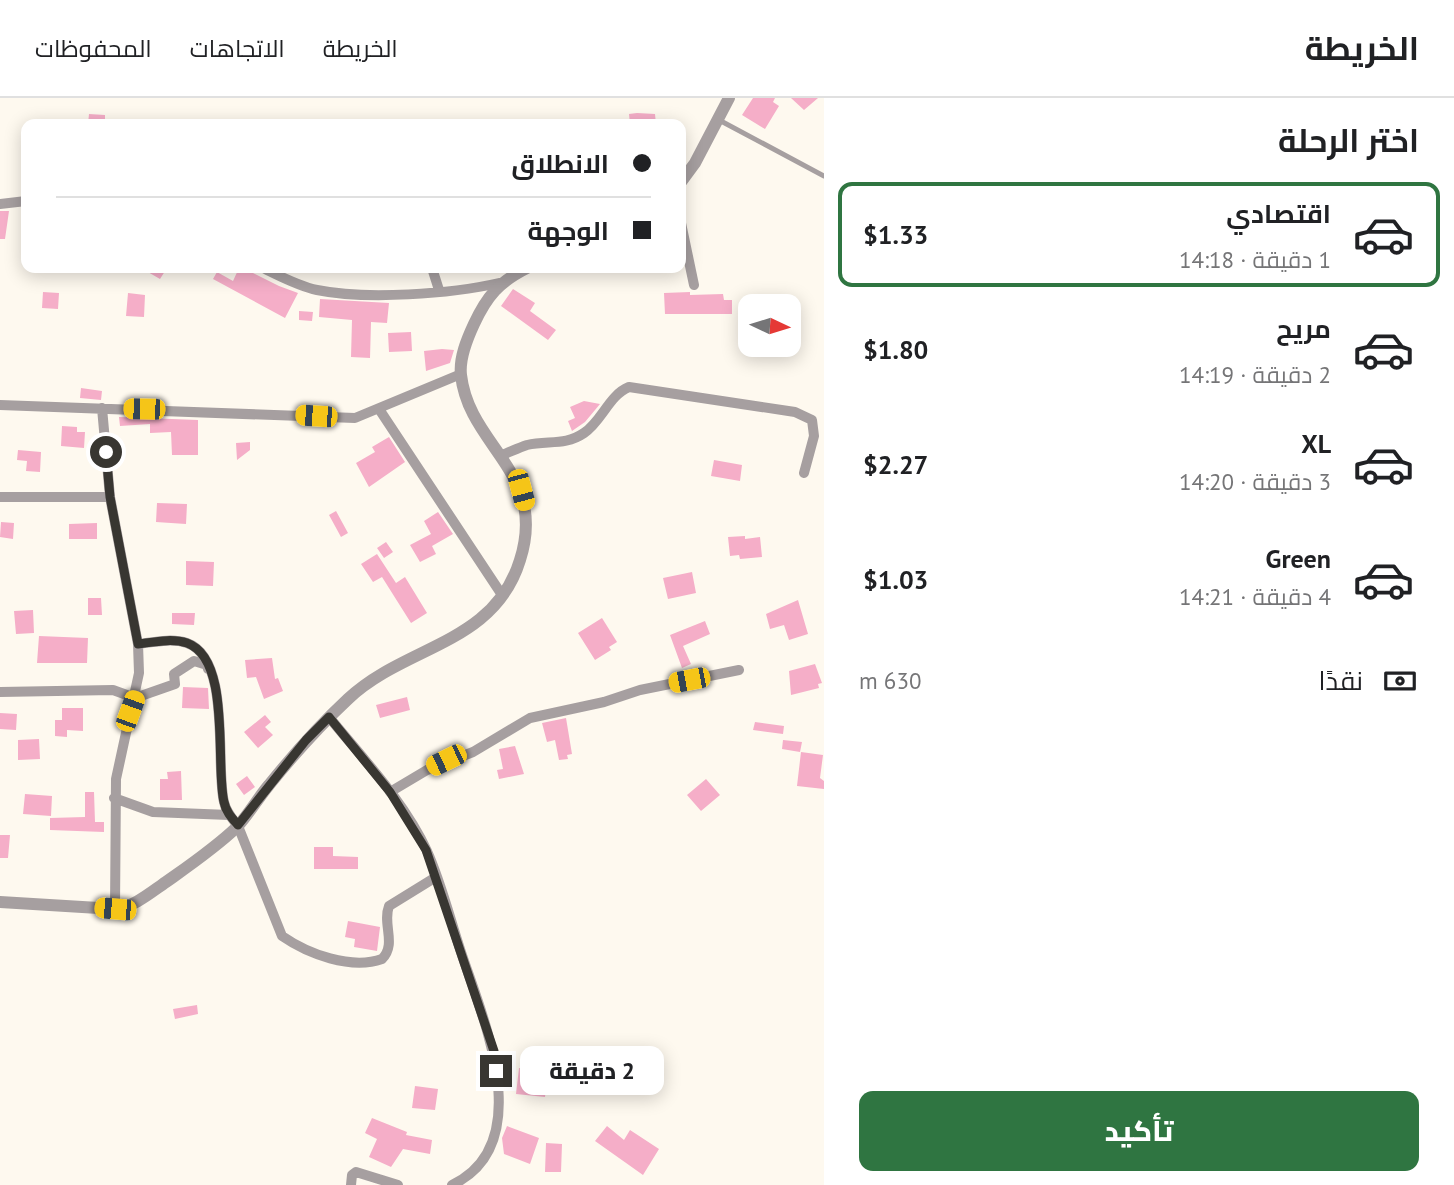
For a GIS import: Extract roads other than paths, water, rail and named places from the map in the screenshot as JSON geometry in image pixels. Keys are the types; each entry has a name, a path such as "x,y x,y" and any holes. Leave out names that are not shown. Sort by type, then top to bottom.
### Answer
{"street":[{"path":"686,174 719,120 729,98"},
{"path":"0,204 21,202"},
{"path":"686,247 694,285"},
{"path":"275,273 319,291 376,294 463,290 499,283 518,273"},
{"path":"434,273 439,290"},
{"path":"0,902 115,909 127,907 145,897 202,857 238,825 306,740 351,696 388,671 465,633 486,616 502,595 525,545 526,510 521,490 477,417 461,374 470,334 499,283"},
{"path":"0,405 355,418 461,374"},
{"path":"502,455 528,445 561,444 583,434 596,424 622,390 629,387 795,412 812,420 814,436 804,472"},
{"path":"102,408 110,497 138,644 139,673 116,779 115,909"},
{"path":"379,409 502,595"},
{"path":"0,497 110,497"},
{"path":"138,644 174,641 196,648 205,660 215,686"},
{"path":"0,692 113,690 135,698 175,684 174,674 194,661 207,665 215,686 219,710 223,800 229,815 238,825 282,936 291,943 346,962 382,959 390,946 387,912 389,906 436,877"},
{"path":"390,792 427,770 485,746 530,718 604,702 640,690 739,670"},
{"path":"329,717 390,792 426,850 494,1051 499,1112 490,1145 472,1171 452,1185"},
{"path":"114,799 153,812 229,815"},
{"path":"351,1185 352,1175 356,1172 398,1185"}],"lane":[{"path":"719,120 824,176"}]}
